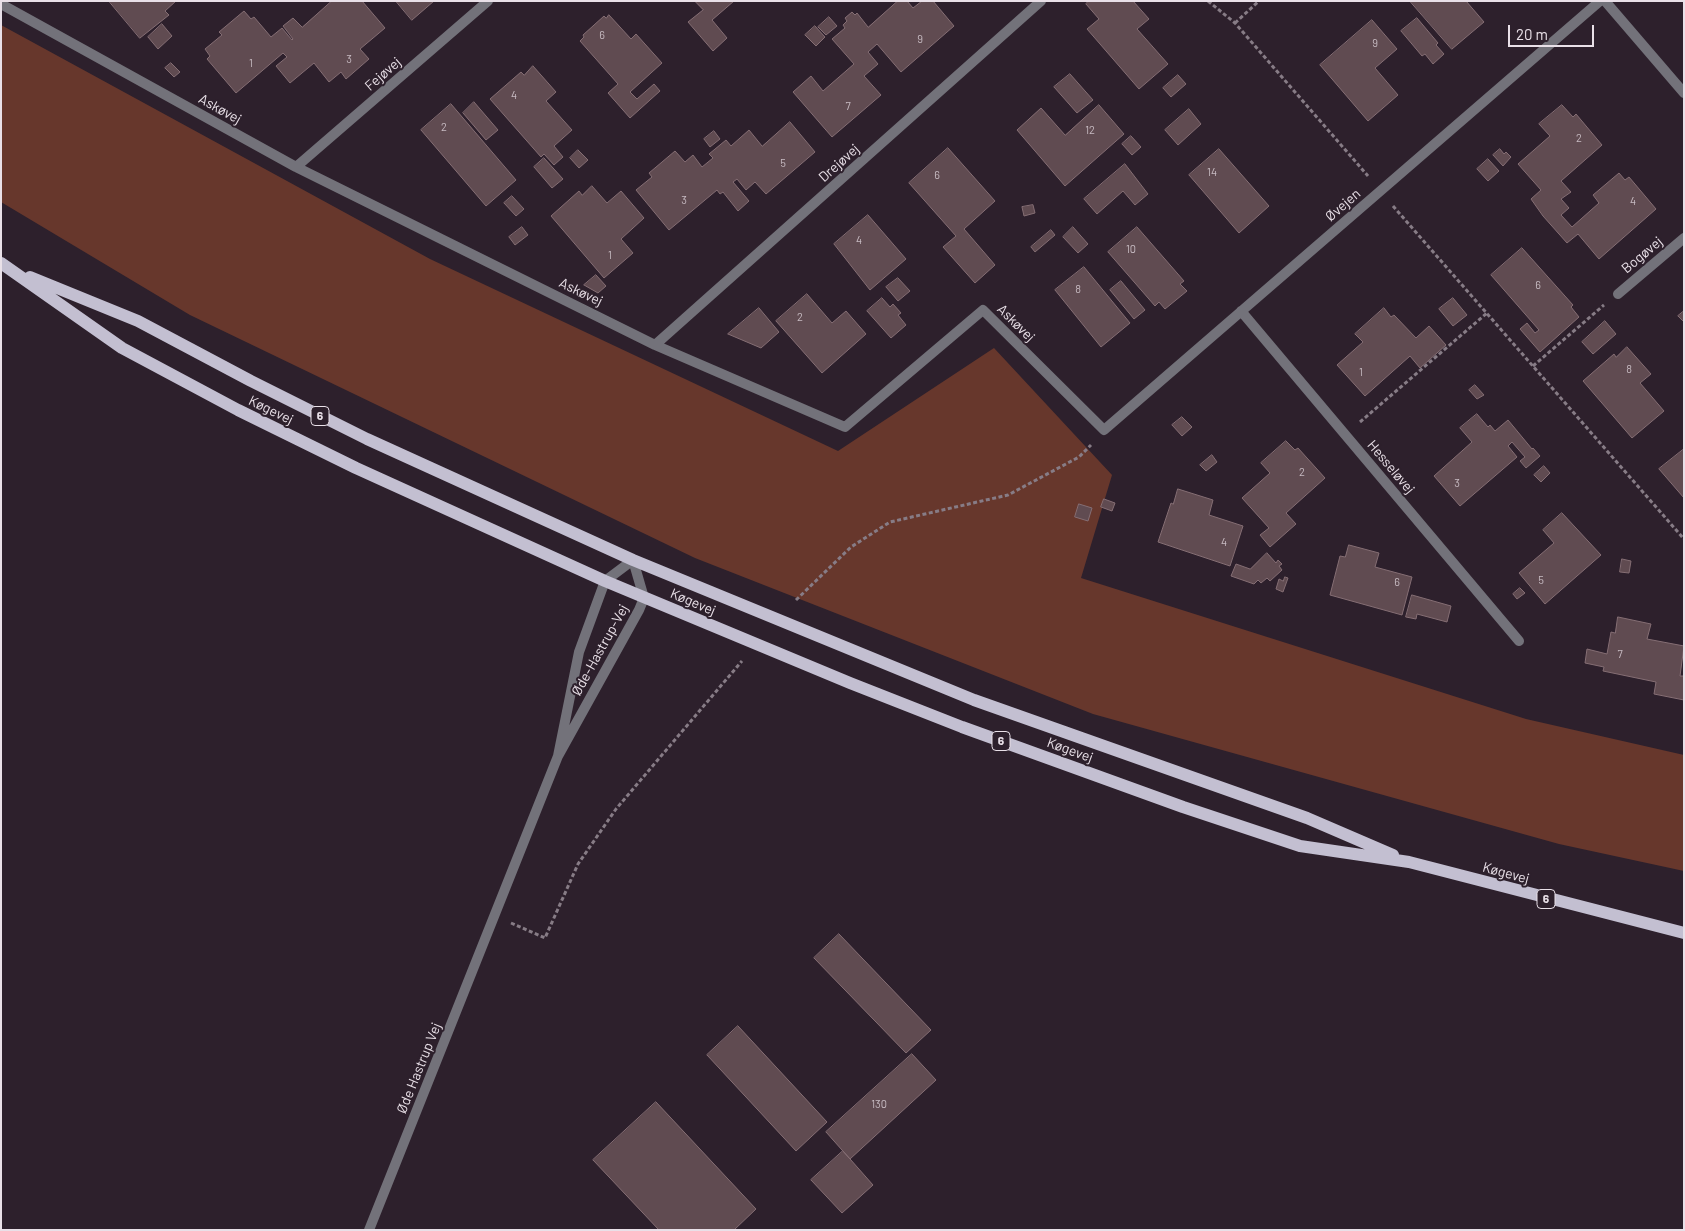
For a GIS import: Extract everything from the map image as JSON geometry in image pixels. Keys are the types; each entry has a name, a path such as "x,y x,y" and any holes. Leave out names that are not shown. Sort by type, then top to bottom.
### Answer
{"main road":[{"name":"Køgevej","path":"5,266 138,321 251,382 367,439 634,560 974,700 1307,818 1409,862"},
{"name":"Køgevej","path":"5,266 122,348 238,410 356,468 644,598 954,724 1184,807 1300,846 1409,862 1684,932"}],"street":[{"name":"Fejøvej","path":"296,167 488,1"},
{"name":"Drejøvej","path":"655,345 1041,1"},
{"name":"Øvejen","path":"1104,430 1600,1"},
{"path":"1605,1 1684,93"},
{"name":"Askøvej","path":"1,4 296,167 655,345 845,427 983,310 1104,430"},
{"name":"Bogøvej","path":"1618,294 1684,238"},
{"name":"Hesseløvej","path":"1241,311 1519,641"},
{"path":"605,581 634,560"},
{"name":"Øde-Hastrup-Vej","path":"494,916 558,756 644,598 634,560"},
{"name":"Øde-Hastrup-Vej","path":"558,756 579,652 605,581"},
{"name":"Øde Hastrup Vej","path":"370,1230 494,916"}],"path":[{"path":"1208,1 1235,23 1684,539"},
{"path":"1235,23 1259,1"},
{"path":"1533,366 1618,294"},
{"path":"1345,435 1487,313"},
{"path":"796,600 851,547 890,522 1008,495 1079,457 1104,430"},
{"path":"494,916 545,938 578,864 616,809 742,661"}],"shaded area":[{"path":"1,25 430,259 838,451 994,348 1112,475 1081,578 1526,719 1684,755 1684,871 1559,844 1093,714 695,558 190,315 1,202"}],"building":[{"path":"109,1 176,1 165,11 169,15 140,38"},
{"path":"332,1 362,1 385,28 360,49 369,59 346,79 341,72 329,82 314,63 290,83 276,66 287,57 283,53 236,93 207,59 210,56 205,49 222,35 219,32 244,11 251,19 254,17 271,37 282,28 292,40 283,26 293,18 302,27"},
{"path":"396,1 434,1 412,20"},
{"path":"695,1 734,1 712,20 727,38 713,51 688,22 703,10"},
{"path":"898,1 907,1 913,8 922,1 933,1 954,26 901,72 877,44 868,52 878,64 864,76 881,95 832,137 793,92 811,76 823,91 854,64 832,39 845,28 843,25 847,21 845,18 852,12 855,15 857,13 868,27"},
{"path":"1089,1 1133,1 1149,19 1137,29 1168,64 1139,89 1087,29 1099,19 1086,4"},
{"path":"1410,1 1466,1 1484,22 1452,49"},
{"path":"609,15 631,39 636,34 662,63 630,92 637,99 654,84 660,91 630,118 608,93 618,84 580,41 584,37 583,35 604,16 606,18"},
{"path":"829,17 837,26 826,35 818,27"},
{"path":"1417,18 1438,43 1436,45 1444,54 1433,64 1425,54 1422,56 1401,31"},
{"path":"1372,20 1397,49 1375,68 1398,95 1368,121 1320,65"},
{"path":"162,24 172,36 158,49 148,37"},
{"path":"815,26 825,37 816,46 805,35"},
{"path":"171,63 180,72 174,77 165,68"},
{"path":"533,66 556,92 546,101 572,130 554,146 563,157 554,165 544,154 541,157 490,99 521,72 524,75"},
{"path":"1070,74 1093,100 1077,113 1054,87"},
{"path":"1178,75 1186,84 1171,97 1163,88"},
{"path":"474,102 498,130 486,140 463,113"},
{"path":"451,104 516,180 486,206 421,130"},
{"path":"1099,105 1124,134 1065,186 1017,130 1041,108 1065,135"},
{"path":"1562,105 1573,117 1576,114 1602,145 1561,181 1571,192 1561,199 1569,208 1561,215 1572,227 1599,203 1593,195 1619,173 1625,180 1629,177 1656,209 1599,259 1578,234 1567,243 1543,216 1531,199 1541,190 1518,164 1550,136 1539,124"},
{"path":"1189,109 1201,124 1178,145 1165,130"},
{"path":"790,122 815,152 766,194 755,182 746,190 737,179 733,182 749,201 738,211 723,192 720,194 717,190 669,230 636,190 652,177 649,173 675,151 685,162 693,155 702,167 713,158 709,154 726,140 731,146 749,130 762,146"},
{"path":"714,131 720,139 710,147 704,139"},
{"path":"1131,136 1141,147 1132,155 1122,144"},
{"path":"948,148 995,201 964,229 995,265 975,283 943,247 956,236 909,183"},
{"path":"1219,149 1269,206 1239,233 1189,175"},
{"path":"1500,149 1504,154 1506,152 1511,157 1503,166 1493,155"},
{"path":"578,150 588,160 579,168 570,158"},
{"path":"544,158 563,179 552,188 534,167"},
{"path":"1488,159 1499,171 1488,181 1477,169"},
{"path":"1125,164 1148,194 1135,205 1123,191 1097,214 1084,199"},
{"path":"592,186 607,203 621,191 644,218 621,239 633,253 604,278 551,216 579,191 582,195"},
{"path":"512,196 524,209 516,216 504,203"},
{"path":"1033,205 1035,213 1024,216 1022,207"},
{"path":"868,215 906,259 870,290 834,244"},
{"path":"522,227 528,235 515,245 509,237"},
{"path":"1073,227 1088,244 1078,253 1063,237"},
{"path":"1137,227 1184,281 1180,284 1187,291 1165,309 1159,302 1155,306 1108,252"},
{"path":"1051,230 1055,235 1035,252 1031,247"},
{"path":"1522,248 1573,305 1571,307 1579,317 1540,352 1520,329 1527,323 1535,333 1539,330 1491,275"},
{"path":"1084,267 1130,323 1101,347 1055,290"},
{"path":"596,275 606,286 598,293 584,285"},
{"path":"898,278 910,291 898,301 886,287"},
{"path":"1121,281 1145,310 1134,319 1110,290"},
{"path":"807,294 832,323 846,311 866,334 822,373 776,321"},
{"path":"882,298 890,307 893,304 901,313 898,315 906,325 891,338 867,311"},
{"path":"1453,298 1467,315 1453,326 1439,309"},
{"path":"759,308 779,332 761,348 728,334"},
{"path":"1384,308 1391,317 1394,315 1416,338 1429,326 1446,345 1420,368 1410,356 1365,396 1337,365 1363,342 1355,334"},
{"path":"1684,311 1684,322 1678,316"},
{"path":"1605,321 1616,334 1593,354 1582,342"},
{"path":"1627,347 1651,374 1640,383 1664,411 1632,438 1583,381 1614,354 1616,357"},
{"path":"1475,385 1484,395 1477,399 1469,390"},
{"path":"1477,414 1488,427 1490,425 1495,431 1508,420 1540,456 1526,468 1520,461 1525,457 1512,442 1508,446 1517,457 1460,506 1434,476 1472,442 1460,428"},
{"path":"1182,417 1192,427 1182,436 1172,425"},
{"path":"1286,441 1295,450 1298,448 1325,478 1286,513 1296,524 1270,547 1260,535 1269,528 1242,498 1270,473 1261,463"},
{"path":"1684,449 1684,498 1659,469"},
{"path":"1212,455 1217,462 1206,471 1200,465"},
{"path":"1544,466 1550,473 1541,482 1534,475"},
{"path":"1178,489 1213,500 1209,515 1243,526 1230,566 1158,542 1171,503 1173,504"},
{"path":"1104,499 1115,503 1112,511 1101,507"},
{"path":"1079,504 1092,508 1088,521 1075,517"},
{"path":"1562,513 1601,555 1545,604 1519,573 1554,543 1543,530"},
{"path":"1349,545 1379,553 1375,567 1412,577 1402,615 1330,595 1340,556 1345,557"},
{"path":"1267,553 1276,563 1278,560 1282,564 1279,566 1282,570 1270,581 1267,578 1261,583 1258,580 1254,584 1231,576 1236,564 1250,569"},
{"path":"1622,559 1631,561 1629,573 1620,572"},
{"path":"1285,577 1288,578 1283,592 1276,589 1279,579 1283,581"},
{"path":"1520,588 1525,593 1517,599 1513,594"},
{"path":"1412,595 1451,606 1447,622 1417,614 1416,619 1406,617"},
{"path":"1618,617 1651,624 1647,639 1684,646 1680,676 1684,676 1684,700 1654,694 1656,682 1603,671 1604,667 1585,663 1587,649 1607,654 1611,632 1615,633"},
{"path":"839,934 931,1030 906,1053 814,958"},
{"path":"738,1026 827,1122 796,1151 707,1055"},
{"path":"912,1054 936,1080 850,1159 826,1132"},
{"path":"656,1102 756,1209 734,1230 659,1230 593,1160"},
{"path":"843,1151 873,1185 842,1213 811,1180"}]}
